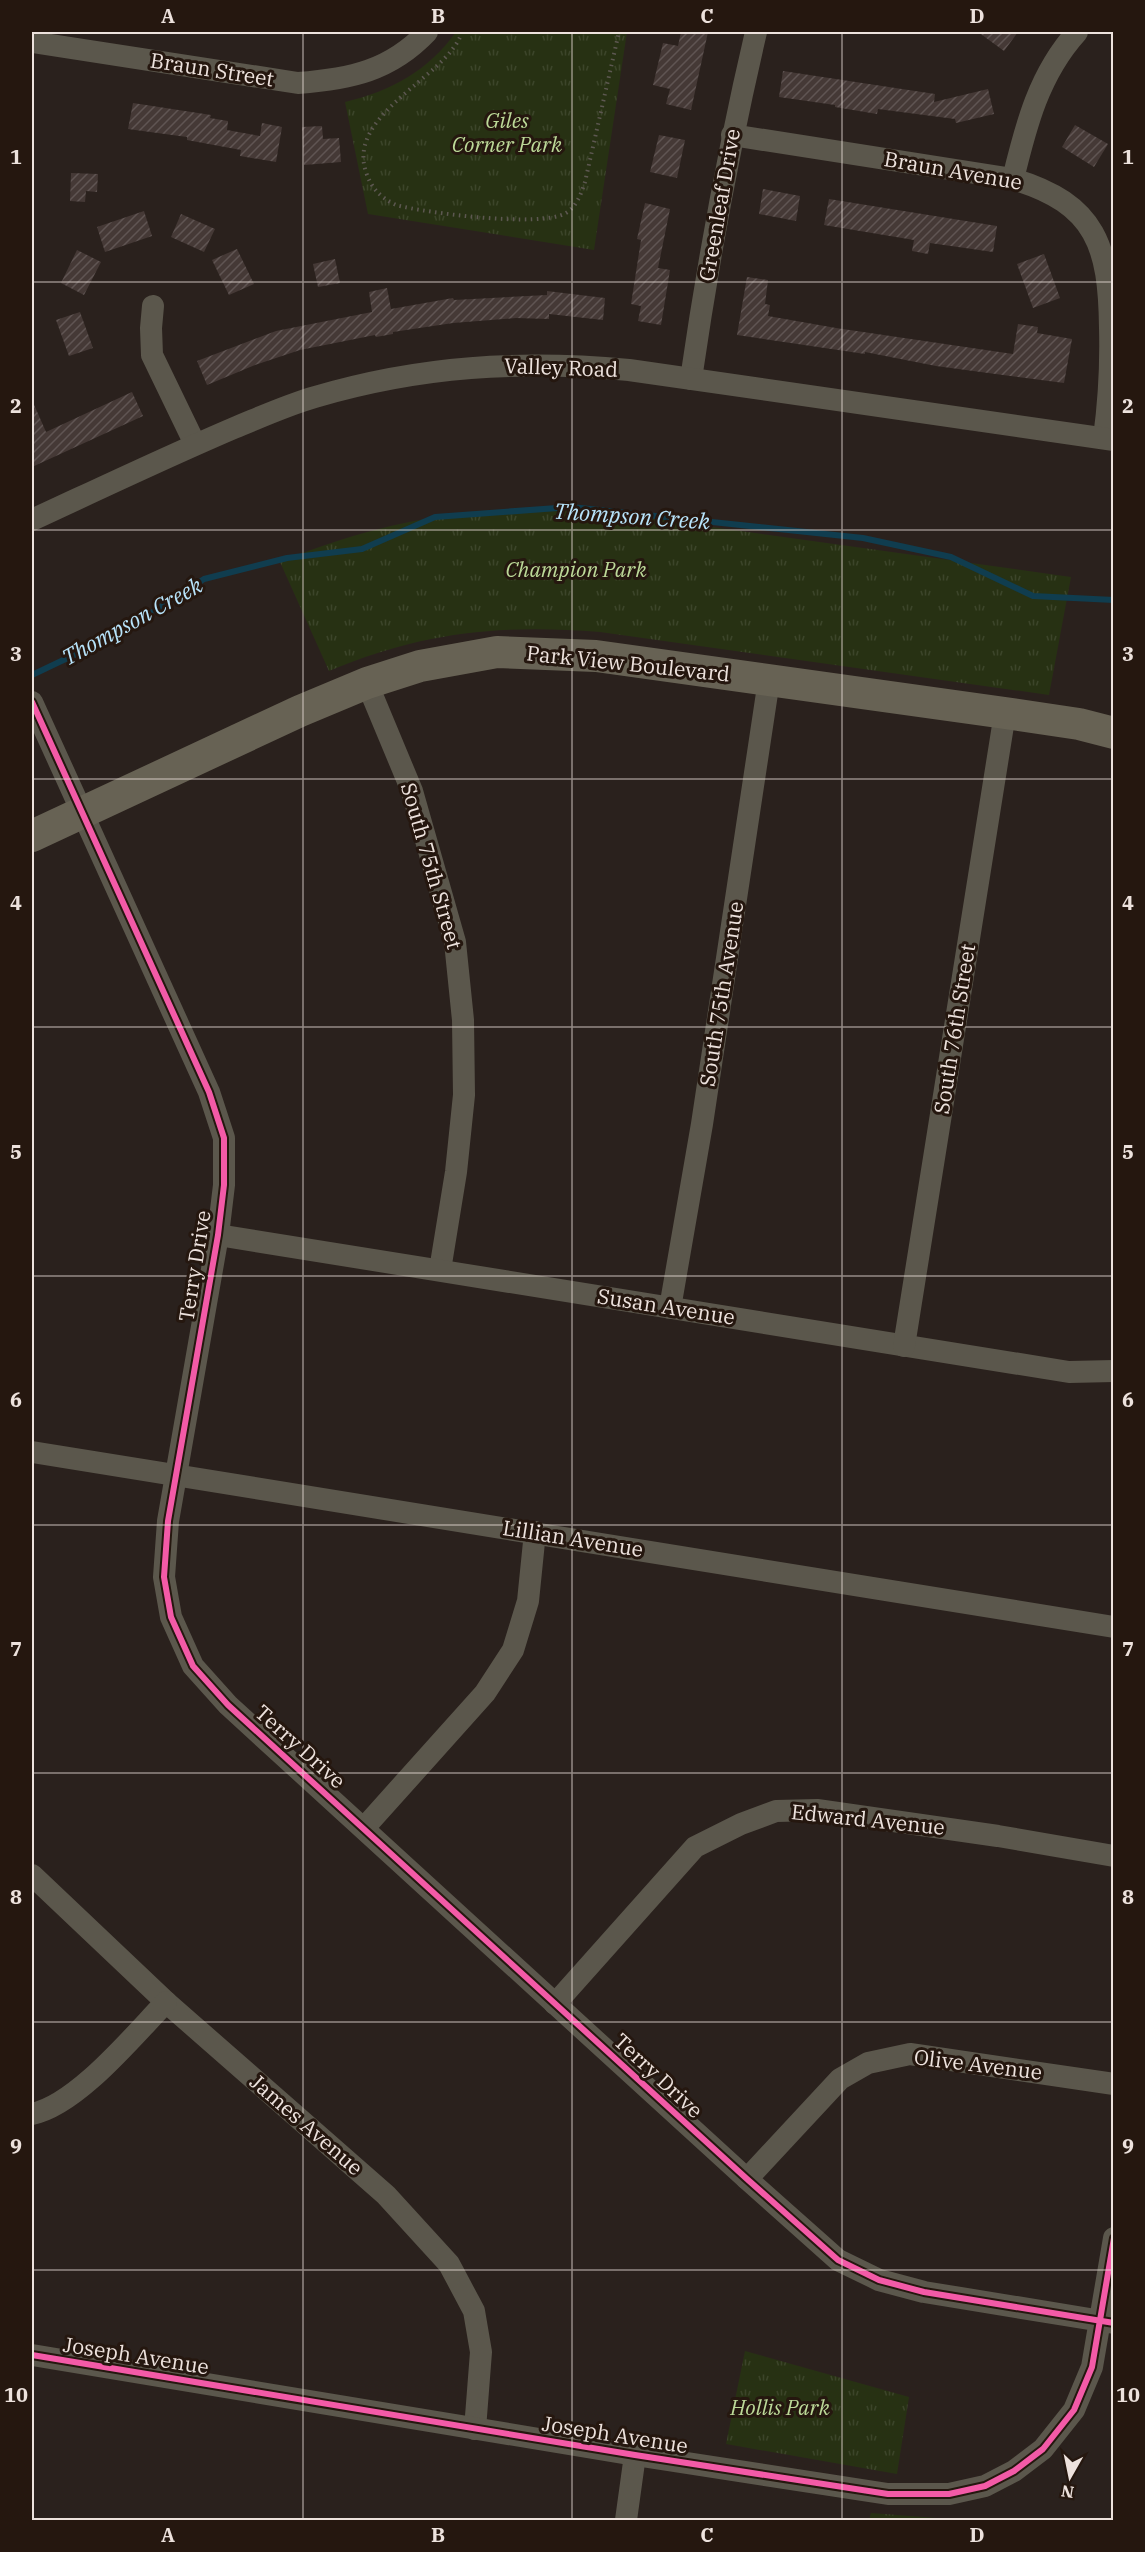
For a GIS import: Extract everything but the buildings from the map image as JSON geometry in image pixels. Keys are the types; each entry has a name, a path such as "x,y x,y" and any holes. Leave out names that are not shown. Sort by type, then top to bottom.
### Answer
{"street":[{"name":"Braun Street","path":"32,42 298,83 338,80 368,73 390,61 427,32"},
{"name":"Greenleaf Drive","path":"691,379 713,232 732,135 756,32"},
{"path":"1013,179 1022,138 1039,91 1052,64 1077,32"},
{"name":"Braun Avenue","path":"732,135 1013,179 1049,192 1079,214 1095,235 1104,257 1110,292 1109,439"},
{"path":"153,306 152,355 195,444"},
{"name":"Valley Road","path":"32,520 195,444 313,398 360,385 431,371 491,366 555,364 629,370 1109,439"},
{"name":"Park View Boulevard","path":"32,836 367,682 420,666 497,652 596,656 1005,713 1078,724 1113,733"},
{"name":"South 75th Avenue","path":"670,1308 702,1124 769,680"},
{"name":"South 75th Street","path":"367,682 412,791 455,942 463,1020 464,1095 456,1172 440,1270"},
{"name":"Terry Drive","path":"32,702 209,1092 224,1138 224,1185 218,1235 168,1521 164,1577 171,1617 193,1666 228,1705 747,2180 838,2260 879,2280 924,2292 1107,2322"},
{"name":"South 76th Street","path":"904,1346 1005,713"},
{"name":"Susan Avenue","path":"218,1235 1070,1372 1113,1371"},
{"name":"Lillian Avenue","path":"32,1452 1113,1627"},
{"path":"364,1828 485,1693 513,1650 528,1601 535,1532"},
{"name":"Edward Avenue","path":"555,2004 695,1847 741,1824 776,1810 817,1810 998,1836 1113,1856"},
{"name":"James Avenue","path":"32,1875 166,2002 386,2195 449,2264 474,2311 481,2352 475,2428"},
{"path":"32,2114 67,2098 103,2067 166,2002"},
{"name":"Olive Avenue","path":"747,2180 840,2079 868,2063 910,2054 1113,2084"},
{"name":"Joseph Avenue","path":"32,2355 635,2455 888,2494 949,2494 985,2486 1014,2471 1043,2449 1074,2410 1107,2322 1113,2238"},
{"path":"626,2520 635,2455"}],"path":[{"path":"462,32 450,51 386,112 372,129 364,147 363,158 367,177 378,194 396,205 525,221 558,217 566,213 577,202 586,175 619,32"}],"green space":[{"name":"Giles Corner Park","path":"456,32 627,32 594,250 368,214 345,102 378,92 407,78 433,58"},
{"name":"Champion Park","path":"549,508 612,513 1071,577 1049,695 600,632 563,630 495,631 429,639 397,647 329,671 280,562 346,538 412,522 479,512"},
{"name":"Hollis Park","path":"745,2351 909,2397 897,2474 726,2444"},
{"path":"871,2513 949,2519 949,2520 869,2520"}],"waterway":[{"name":"Thompson Creek","path":"32,675 120,633 204,579 287,558 362,549 435,517 571,507 863,538 951,557 1033,596 1114,600"}],"cycle path":[{"path":"32,702 209,1092 224,1138 224,1185 218,1235 168,1521 164,1577 171,1617 193,1666 228,1705 838,2260 879,2280 924,2292 1114,2323"},
{"path":"32,2355 635,2455 888,2494 949,2494 985,2486 1014,2471 1043,2449 1074,2410 1092,2367 1114,2238"}]}
